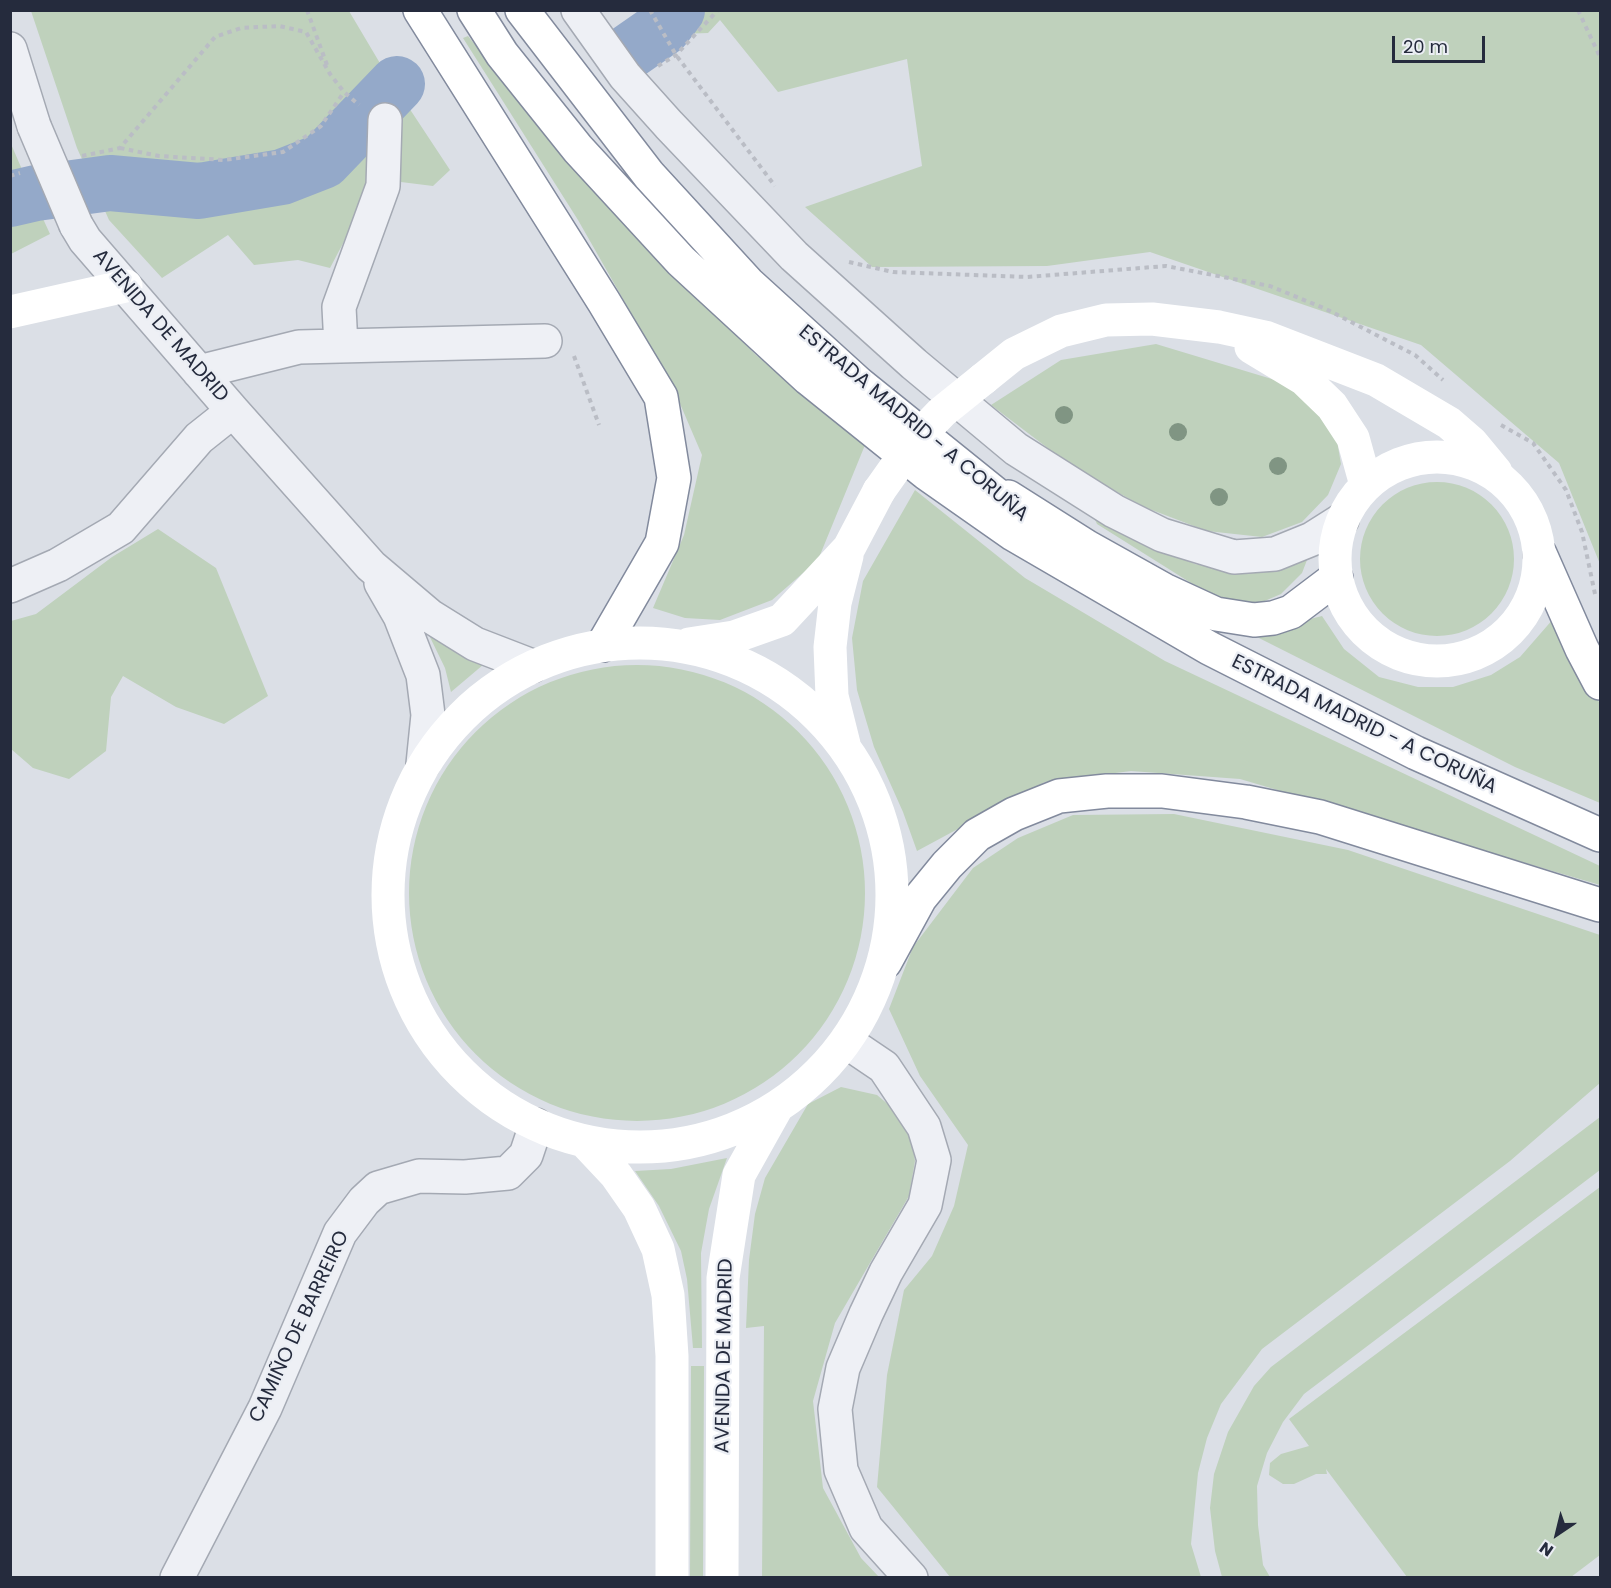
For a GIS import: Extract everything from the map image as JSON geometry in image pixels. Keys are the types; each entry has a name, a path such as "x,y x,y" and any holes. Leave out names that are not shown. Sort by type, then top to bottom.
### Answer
{"main road":[{"path":"420,10 604,302 660,397 674,478 662,543 603,645"},
{"name":"ESTRADA MADRID - A CORUÑA","path":"474,10 502,54 578,149 681,261 809,379 926,473 1013,534 1209,648 1311,702 1485,785 1600,835"},
{"name":"ESTRADA MADRID - A CORUÑA","path":"522,10 649,175 748,283 858,384 1133,603"},
{"path":"10,312 126,286"},
{"path":"885,962 893,887 879,813 844,746 832,696 830,646 835,603 849,548 879,491 915,440 942,412 1014,354 1061,331 1106,320 1152,319 1219,327 1265,337 1376,380 1449,423 1472,443 1500,478 1521,499 1534,525 1540,554 1582,649 1600,683"},
{"path":"1219,327 1304,379 1332,406 1353,438 1366,485"},
{"path":"1500,478 1475,463 1447,457 1418,458 1390,468 1366,485 1342,520 1335,549 1336,578 1347,608 1365,632 1390,650 1419,660 1450,661 1479,653 1505,636 1525,613 1537,584 1540,554"},
{"path":"961,467 1096,552 1164,590 1216,614 1254,620 1273,618 1291,612 1336,578"},
{"path":"849,548 782,620 734,637 677,645 603,645 532,666 470,707 423,764 398,821 390,856 387,892 389,928 396,963 417,1014 448,1059 488,1097 536,1125 585,1142 651,1148 716,1136 776,1109 810,1082 847,1042 869,1003 885,962 920,898 947,865 977,835 1014,814 1059,796 1107,791 1162,791 1225,799 1320,818 1600,906"},
{"path":"677,645 741,664 779,686 798,698 844,746"},
{"name":"AVENIDA DE MADRID","path":"722,1578 723,1278 739,1175 776,1109"},
{"path":"585,1142 616,1175 639,1208 658,1249 668,1295 672,1356 672,1578"}],"street":[{"path":"578,10 625,76 794,256 914,364 1016,448 1114,512 1162,535 1234,556 1275,554 1312,539 1342,520"},
{"name":"AVENIDA DE MADRID","path":"10,49 34,126 76,225 85,240 232,411 371,566 430,616 466,639 532,666"},
{"path":"341,346 339,307 383,186 372,112"},
{"path":"200,372 299,347 545,341"},
{"path":"10,586 58,566 121,528 198,438 232,411"},
{"name":"AVENIDA DE MADRID","path":"371,566 400,616 423,675 428,715 423,764"},
{"path":"847,1042 885,1066 924,1128 934,1160 925,1205 886,1272 866,1314 843,1368 835,1409 841,1470 866,1528 911,1578"},
{"name":"CAMIÑO DE BARREIRO","path":"177,1578 265,1408 340,1233 363,1201 378,1188 411,1178 508,1173 526,1155 536,1125"}],"path":[{"path":"307,10 330,74"},
{"path":"650,10 676,55 718,10"},
{"path":"1578,10 1600,57"},
{"path":"120,148 215,37 241,28 279,26 306,32 330,74 344,92 372,112"},
{"path":"74,158 120,148 159,156 224,160 283,152 321,126 344,92"},
{"path":"10,176 25,170"},
{"path":"545,341 574,356 600,425"}],"green space":[{"path":"31,11 349,11 384,70 450,170 433,186 377,179 330,268 298,260 254,265 228,235 162,278 109,220 77,148"},
{"path":"660,11 1600,11 1600,564 1559,463 1421,345 1150,252 1047,266 872,267 805,207 922,166 907,59 778,92 720,20 708,33 679,34"},
{"path":"468,36 596,193 756,355 865,445 818,560 772,600 720,620 685,618 653,608 684,535 702,455 672,385 578,220 463,38"},
{"path":"11,144 30,188 10,193"},
{"path":"34,199 50,234 11,254 11,211"},
{"path":"1156,344 1285,383 1335,429 1341,464 1328,495 1302,522 1262,537 1207,531 1144,507 1074,468 991,405 1061,360"},
{"path":"1437,482 1466,488 1480,495 1491,505 1501,516 1508,530 1514,559 1508,588 1501,602 1491,613 1480,623 1466,630 1437,636 1408,630 1394,623 1383,613 1373,602 1366,588 1360,559 1366,530 1373,516 1383,505 1394,495 1408,488"},
{"path":"915,490 1025,578 1165,661 1600,866 1600,885 1240,779 1131,771 1045,782 917,851 903,812 874,747 857,690 852,638 863,581"},
{"path":"1093,515 1147,545 1195,564 1231,572 1274,570 1307,560 1302,573 1281,594 1260,603 1229,601 1191,583 1097,524"},
{"path":"158,529 216,568 268,696 224,724 176,707 123,676 111,697 106,751 69,779 33,768 11,749 11,621 36,614 112,557"},
{"path":"1322,616 1344,649 1379,677 1418,687 1453,687 1491,675 1520,657 1554,618 1600,704 1600,803 1515,767 1251,634"},
{"path":"427,631 490,659 451,692 445,668"},
{"path":"637,665 682,669 724,682 764,703 782,716 814,748 838,785 856,827 861,848 865,893 861,938 848,980 827,1020 814,1038 782,1070 745,1094 703,1112 682,1117 637,1121 592,1117 550,1104 510,1083 492,1070 460,1038 436,1001 418,959 413,938 409,893 413,848 426,806 447,766 460,748 492,716 529,692 571,674 592,669"},
{"path":"1174,814 1348,850 1600,935 1600,1083 1510,1161 1262,1349 1221,1404 1207,1438 1198,1473 1191,1544 1201,1577 950,1577 877,1487 887,1375 904,1290 932,1256 954,1206 968,1145 920,1076 889,1009 913,947 973,868 1018,838 1073,815"},
{"path":"841,1087 877,1095 909,1122 915,1161 909,1196 835,1323 813,1401 823,1488 861,1558 879,1577 762,1577 764,1326 746,1328 749,1260 755,1214 765,1178 808,1104"},
{"path":"1600,1117 1600,1170 1304,1394 1283,1422 1267,1453 1257,1486 1258,1525 1263,1565 1270,1577 1222,1577 1215,1551 1210,1508 1214,1474 1228,1432 1254,1386 1271,1367"},
{"path":"727,1158 709,1209 701,1253 702,1348 693,1348 687,1279 681,1251 659,1206 635,1171 671,1169"},
{"path":"1600,1187 1600,1555 1571,1577 1407,1577 1326,1469 1327,1474 1316,1474 1294,1484 1283,1484 1269,1475 1270,1463 1281,1454 1309,1446 1289,1419"},
{"path":"691,1366 704,1366 703,1577 690,1577"}],"waterway":[{"path":"630,51 663,28 677,10"},
{"path":"10,199 36,193 110,183 199,191 282,177 323,161 397,84"}]}
